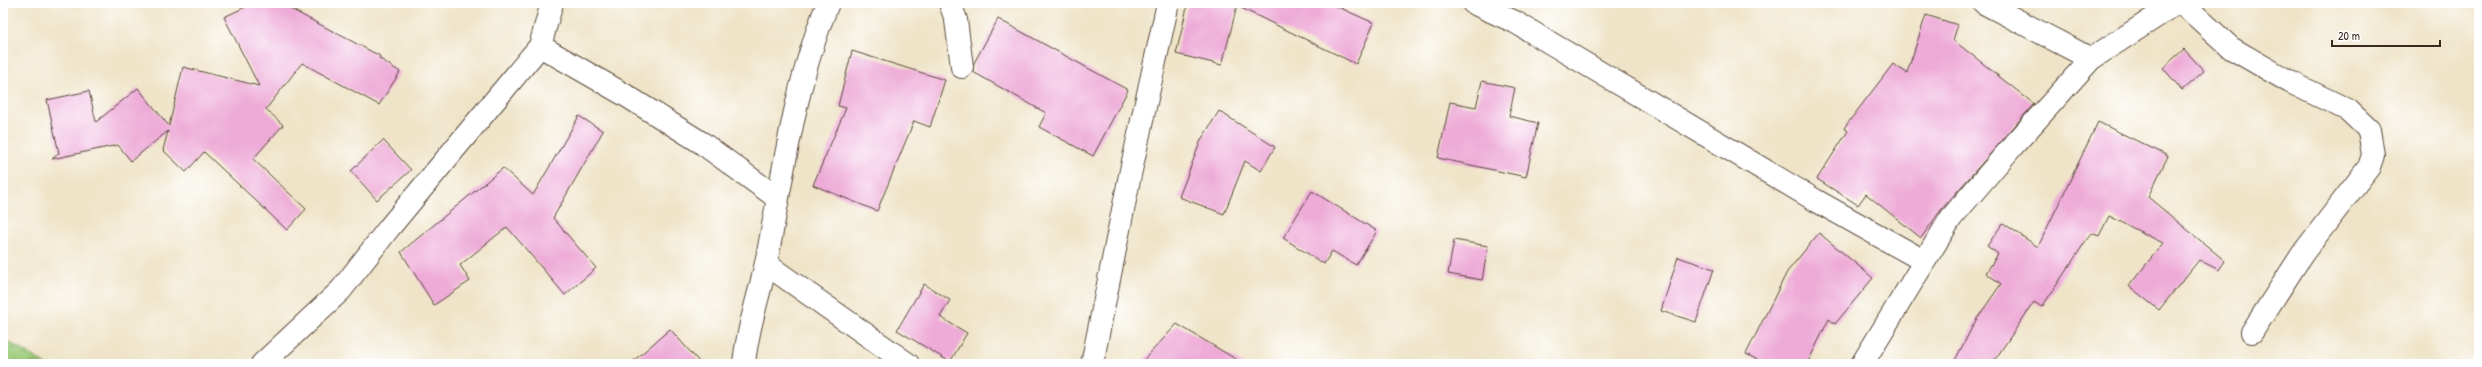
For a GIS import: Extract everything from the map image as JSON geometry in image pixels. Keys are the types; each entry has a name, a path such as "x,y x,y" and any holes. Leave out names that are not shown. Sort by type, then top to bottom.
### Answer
{"street":[{"path":"262,364 341,290 389,228 540,46 552,3"},
{"path":"744,364 746,346 766,264 776,197 803,76 828,3"},
{"path":"950,3 956,20 962,67"},
{"path":"1092,364 1122,213 1168,3"},
{"path":"1473,3 1515,22 1815,200 1924,261"},
{"path":"1984,3 2091,59"},
{"path":"1862,364 1951,218 2091,59 2177,3"},
{"path":"2182,3 2231,48 2290,82 2348,110 2369,130 2373,155 2369,167 2303,253 2252,332"},
{"path":"540,46 625,95 702,143 776,197"},
{"path":"766,264 908,364"}],"green space":[{"path":"3,339 46,364 3,364"}],"building":[{"path":"254,3 279,3 380,56 379,58 400,72 379,105 302,63 266,109 283,125 253,159 306,209 287,230 204,152 186,172 163,150 168,131 131,161 118,145 52,159 59,153 47,100 89,91 96,122 138,88 169,126 183,67 259,86 224,17"},
{"path":"1188,3 1329,3 1374,23 1356,64 1237,6 1222,65 1176,54"},
{"path":"1926,15 1958,25 1953,40 2034,104 1941,210 1921,238 1866,194 1858,205 1817,179 1848,131 1844,128 1893,64 1907,73"},
{"path":"998,19 1128,90 1093,156 1039,127 1046,113 973,72 974,63"},
{"path":"2184,49 2204,71 2182,90 2163,68"},
{"path":"852,51 945,80 930,127 914,121 877,211 813,185 846,108 838,106"},
{"path":"1482,81 1515,88 1509,116 1538,123 1526,177 1438,158 1450,102 1476,107"},
{"path":"1219,111 1275,147 1261,171 1245,161 1224,214 1179,197 1201,140"},
{"path":"579,116 603,131 553,218 596,268 565,295 507,227 460,265 470,281 434,305 401,252 503,168 533,195"},
{"path":"2098,122 2168,156 2148,197 2225,261 2219,270 2199,260 2159,310 2129,286 2163,243 2109,216 2099,236 2091,233 2042,307 2034,302 1992,364 1953,364 1976,320 2001,284 1986,273 1998,254 1987,246 2003,223 2038,247"},
{"path":"383,140 411,170 377,200 351,171"},
{"path":"1312,191 1377,231 1356,265 1332,251 1324,264 1283,238"},
{"path":"1819,233 1873,278 1835,324 1829,319 1807,364 1766,364 1746,354 1787,272"},
{"path":"1454,240 1488,246 1482,280 1448,274"},
{"path":"1678,257 1714,269 1696,322 1661,311"},
{"path":"924,284 950,300 940,317 967,333 950,362 897,330"},
{"path":"1177,324 1244,364 1140,364"},
{"path":"670,329 701,364 630,364"}]}
